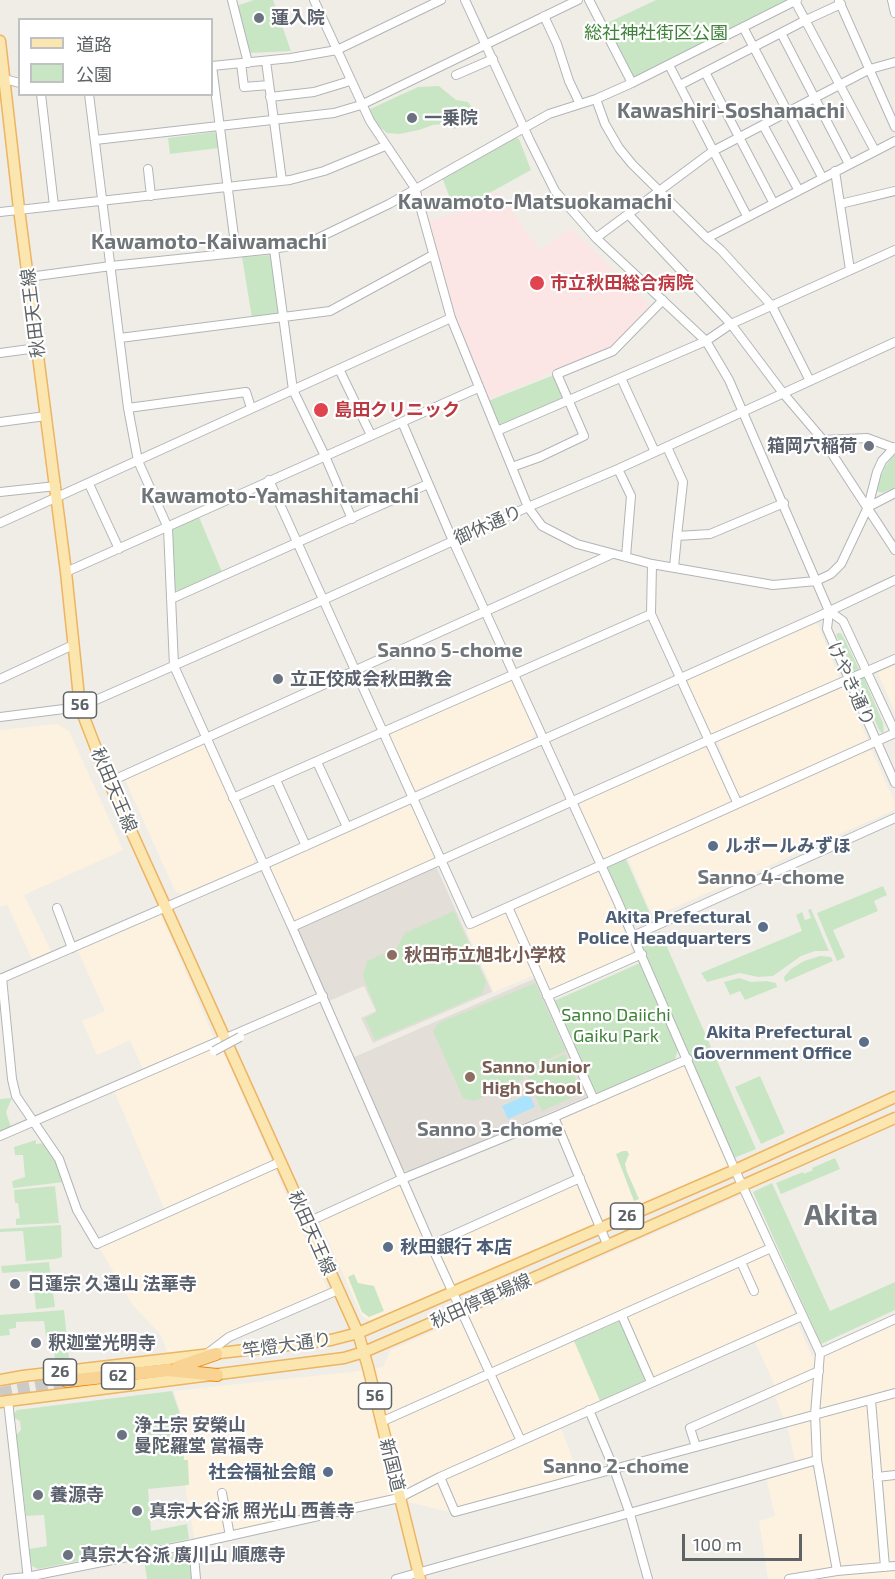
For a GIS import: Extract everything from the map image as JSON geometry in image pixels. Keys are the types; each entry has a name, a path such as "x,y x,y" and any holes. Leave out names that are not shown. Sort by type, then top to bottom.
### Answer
{"highway":[{"name":"62","path":"168,1370 211,1354"},
{"name":"62","path":"67,1381 168,1370 217,1375"}],"main road":[{"name":"秋田天王線","path":"0,41 2,78 56,486 80,707 109,783 358,1332 364,1352"},
{"name":"秋田停車場線","path":"358,1332 735,1170 895,1097"},
{"name":"秋田停車場線","path":"4,1402 344,1358 364,1352 895,1118"},
{"name":"竿燈大通り","path":"211,1354 331,1340 358,1332"},
{"name":"新国道","path":"364,1352 419,1576"},
{"name":"26","path":"0,1380 211,1354"}],"street":[{"path":"232,0 245,63 244,87 269,85"},
{"path":"314,0 361,105 385,146 415,188 451,318 528,507 542,526 577,544 652,564 774,585 816,580 831,574 841,564 868,507 876,471 895,448 867,438 823,440"},
{"path":"213,66 266,61 337,50 441,0"},
{"path":"465,0 555,191 596,238 706,341 744,411 829,611"},
{"path":"96,140 334,113 361,105 578,0"},
{"path":"589,0 632,83"},
{"path":"29,277 274,249 312,241 340,229 549,114 596,99 632,83 796,0 875,151"},
{"path":"892,0 895,13"},
{"path":"680,85 840,2 895,127"},
{"path":"544,16 557,44 568,81 580,104"},
{"path":"743,27 822,177"},
{"path":"781,33 849,164"},
{"path":"456,75 493,59"},
{"path":"266,61 282,181"},
{"path":"596,238 713,151 870,69 895,62"},
{"path":"669,65 747,216"},
{"path":"705,72 773,202"},
{"path":"213,74 236,252"},
{"path":"2,78 18,82"},
{"path":"270,97 314,92 350,81"},
{"path":"41,96 54,206"},
{"path":"89,96 128,408 138,461 168,528 174,666 323,996 431,1245 521,1441"},
{"path":"596,99 605,124 619,148 659,192 721,250 772,306 810,381"},
{"path":"884,102 895,100"},
{"path":"763,124 798,189"},
{"path":"707,238 798,189 895,141"},
{"path":"0,212 282,181 324,171 385,146"},
{"path":"148,169 151,196"},
{"path":"835,171 850,270"},
{"path":"840,204 895,191"},
{"path":"628,214 731,324 783,393 823,440 895,550"},
{"path":"274,249 293,390 352,519"},
{"path":"497,431 706,341 731,324 895,250"},
{"path":"120,338 330,311 433,255"},
{"path":"512,466 540,457 584,436 557,374 613,351 663,300"},
{"path":"0,523 451,318"},
{"name":"御休通り","path":"0,717 80,707 618,469 895,342"},
{"path":"0,353 37,348"},
{"path":"339,369 371,435"},
{"path":"621,378 655,452"},
{"path":"66,572 478,388"},
{"path":"128,408 246,392 251,408"},
{"path":"0,422 46,416"},
{"path":"402,422 453,541 642,954 735,1170 820,1353 815,1414 817,1460 837,1571"},
{"path":"667,447 683,482 674,567"},
{"path":"618,469 631,496 626,557"},
{"path":"269,480 470,924 895,732"},
{"path":"89,484 119,549"},
{"path":"171,599 428,484"},
{"path":"0,492 56,486"},
{"path":"868,507 895,493"},
{"path":"676,536 710,534 784,503"},
{"path":"109,783 613,554"},
{"path":"652,564 651,614 737,802"},
{"path":"280,1162 97,1244 77,1210 59,1159 16,1096 12,1079 1,978 306,846 895,580"},
{"name":"けやき通り","path":"895,732 843,621 829,611 827,629 895,783"},
{"path":"233,798 651,614"},
{"path":"0,679 73,645"},
{"path":"292,927 895,659"},
{"path":"317,762 347,827"},
{"path":"276,780 306,846"},
{"path":"633,936 895,818"},
{"path":"508,907 594,1100"},
{"path":"57,908 72,948"},
{"path":"547,996 642,954"},
{"path":"0,1136 323,996"},
{"path":"214,1051 240,1037"},
{"path":"308,1222 402,1179 688,1059"},
{"path":"554,1117 607,1244"},
{"path":"431,1245 580,1178"},
{"path":"381,1422 771,1248"},
{"path":"741,1262 754,1291"},
{"path":"211,1354 229,1337 338,1290"},
{"path":"622,1316 651,1382"},
{"path":"7,1579 28,1578 193,1544 399,1498 440,1477 802,1316"},
{"path":"820,1353 895,1319"},
{"path":"696,1447 690,1428 819,1371"},
{"path":"440,1477 455,1512 895,1393"},
{"path":"871,1400 885,1567"},
{"path":"4,1402 28,1578"},
{"path":"589,1410 614,1468 630,1514 648,1579"},
{"path":"396,1579 419,1576 817,1460"},
{"path":"877,1477 895,1475"},
{"path":"222,1493 230,1536"},
{"path":"193,1544 196,1579"},
{"path":"789,1579 817,1577 837,1571 895,1566"}],"shaded area":[{"name":"市立秋田総合病院","path":"497,191 539,250 571,229 650,305 611,347 489,399 455,316 428,222 455,213"},
{"path":"815,624 818,625 840,680 715,734 710,734 688,684 689,680"},
{"path":"895,661 895,712 876,669"},
{"path":"509,680 514,682 535,732 532,739 416,790 409,787 388,740 392,733"},
{"path":"844,684 869,743 744,797 738,794 717,740"},
{"path":"57,724 69,731 123,850 24,895 51,951 32,959 7,904 0,907 0,730"},
{"path":"201,743 206,746 255,859 253,864 181,894 175,891 124,777"},
{"path":"701,747 709,751 730,800 728,804 608,858 601,856 579,806 583,800"},
{"path":"870,747 895,803 894,810 653,917 627,856"},
{"path":"409,806 415,811 434,854 432,861 297,920 291,919 269,871 271,867"},
{"name":"秋田市立旭北小学校","path":"435,864 492,992 373,1043 361,1018 376,1011 364,986 329,1001 296,929"},
{"path":"594,872 600,874 632,950 630,955 552,990 546,989 539,973 494,992 467,932 468,927"},
{"path":"161,915 214,1038 143,1069 130,1040 97,1055 82,1021 105,1011 78,951"},
{"name":"Sanno Junior High School","path":"536,978 589,1096 408,1172 401,1169 352,1058"},
{"path":"219,1042 272,1162 165,1211 113,1088"},
{"path":"680,1066 687,1068 730,1167 603,1221 559,1119"},
{"path":"274,1167 329,1293 211,1349 169,1355 160,1334 132,1304 98,1245"},
{"path":"574,1185 579,1186 596,1224 455,1287 437,1249 438,1244"},
{"path":"397,1186 402,1188 447,1291 370,1321 362,1316 319,1221"},
{"path":"741,1195 798,1322 560,1426 580,1478 454,1513 387,1497 195,1542 186,1492 181,1413 174,1391 383,1367 391,1350"},
{"path":"895,1322 895,1579 768,1579 759,1521 775,1516 766,1478 797,1469 787,1425 772,1390 776,1388 755,1342 798,1325 812,1356 823,1354"}],"green space":[{"path":"254,0 273,0 291,51 249,53 236,6"},
{"name":"総社神社街区公園","path":"656,0 788,0 633,78 605,24"},
{"path":"439,86 456,100 468,102 475,111 471,125 454,129 445,124 433,125 399,134 387,133 375,123 370,109 418,87"},
{"path":"214,132 218,137 219,148 170,154 168,138"},
{"path":"512,136 519,139 531,170 455,212 442,177"},
{"path":"271,255 278,315 252,318 242,257"},
{"path":"554,375 564,399 499,427 488,401"},
{"path":"895,453 895,488 882,493 876,488 885,467"},
{"path":"199,517 222,572 180,591 175,590 171,534 173,528"},
{"path":"841,633 859,669 857,673 836,635"},
{"path":"860,676 864,678 883,723 884,732 882,733 858,681"},
{"path":"625,857 652,918 631,927 604,866"},
{"path":"883,886 887,895 874,901 878,911 833,930 845,957 837,961 817,913"},
{"path":"811,909 829,951 815,951 801,956 773,976 758,977 740,973 707,982 701,973 802,931 796,915 802,912 805,920 811,918 808,910"},
{"path":"454,911 486,982 482,994 375,1040 365,1018 377,1012 363,976 367,961 397,948 405,933"},
{"path":"660,931 756,1149 734,1158 639,941"},
{"path":"820,956 831,957 833,961 785,982 784,977 791,969 804,961"},
{"name":"Sanno Daiichi Gaiku Park","path":"640,963 678,1050 674,1062 596,1096 554,1001"},
{"path":"739,978 751,982 776,983 777,987 745,1000 740,991 730,995 724,982"},
{"path":"535,983 566,1051 521,1071 524,1079 474,1101 463,1098 433,1031 439,1023"},
{"path":"565,1054 582,1093 542,1111 525,1072"},
{"path":"760,1076 785,1133 761,1144 735,1087"},
{"path":"12,1098 6,1112 11,1127 0,1131 0,1099"},
{"path":"36,1140 36,1144 45,1143 56,1161 64,1182 13,1188 12,1181 25,1177 23,1155 15,1155 14,1147"},
{"path":"623,1151 629,1154 625,1164 639,1199 634,1201 616,1154"},
{"path":"835,1158 840,1169 781,1194 776,1183 803,1172 804,1174"},
{"path":"772,1183 830,1311 895,1282 895,1310 821,1344 753,1192"},
{"path":"55,1186 59,1223 16,1225 16,1219 20,1218 14,1190"},
{"path":"61,1225 62,1257 26,1261 23,1231 0,1232 0,1229"},
{"path":"49,1262 55,1307 36,1309 32,1271 2,1273 1,1266"},
{"path":"354,1274 358,1283 374,1286 384,1311 369,1317 362,1312 348,1277"},
{"path":"64,1310 69,1358 55,1360 53,1335 46,1336 44,1321 16,1322 16,1328 9,1329 10,1335 0,1336 0,1315"},
{"path":"620,1321 646,1380 600,1401 574,1341"},
{"path":"172,1391 180,1414 184,1460 188,1460 189,1485 148,1489 151,1531 187,1524 189,1539 38,1569 32,1566 29,1549 47,1546 44,1515 26,1516 16,1435 21,1430 20,1421 13,1415 17,1410"},
{"path":"190,1551 193,1579 147,1579 144,1560"}],"water":[{"path":"529,1094 535,1107 508,1119 502,1106"}],"tunnel":[{"path":"0,1393 67,1381"}],"place":[{"name":"蓮入院","path":"259,18"},
{"name":"一乗院","path":"412,118"},
{"name":"市立秋田総合病院","path":"537,283"},
{"name":"島田クリニック","path":"321,410"},
{"name":"箱岡穴稲荷","path":"869,446"},
{"name":"立正佼成会秋田教会","path":"278,679"},
{"name":"ルポールみずほ","path":"713,846"},
{"name":"Akita Prefectural Police Headquarters","path":"763,927"},
{"name":"秋田市立旭北小学校","path":"392,955"},
{"name":"Akita Prefectural Government Office","path":"864,1042"},
{"name":"Sanno Junior High School","path":"470,1077"},
{"name":"秋田銀行 本店","path":"388,1247"},
{"name":"日蓮宗 久遠山 法華寺","path":"15,1284"},
{"name":"釈迦堂光明寺","path":"36,1343"},
{"name":"浄土宗 安榮山 曼陀羅堂 當福寺","path":"122,1435"},
{"name":"社会福祉会館","path":"328,1472"},
{"name":"養源寺","path":"38,1495"},
{"name":"真宗大谷派 照光山 西善寺","path":"137,1511"},
{"name":"真宗大谷派 廣川山 順應寺","path":"68,1555"}],"district":[{"name":"Kawashiri-Soshamachi","path":"731,111"},
{"name":"Kawamoto-Matsuokamachi","path":"535,202"},
{"name":"Kawamoto-Kaiwamachi","path":"209,242"},
{"name":"Kawamoto-Yamashitamachi","path":"280,496"},
{"name":"Sanno 5-chome","path":"450,650"},
{"name":"Sanno 4-chome","path":"771,877"},
{"name":"Sanno 3-chome","path":"490,1129"},
{"name":"Akita","path":"841,1215"},
{"name":"Sanno 2-chome","path":"616,1466"}]}
